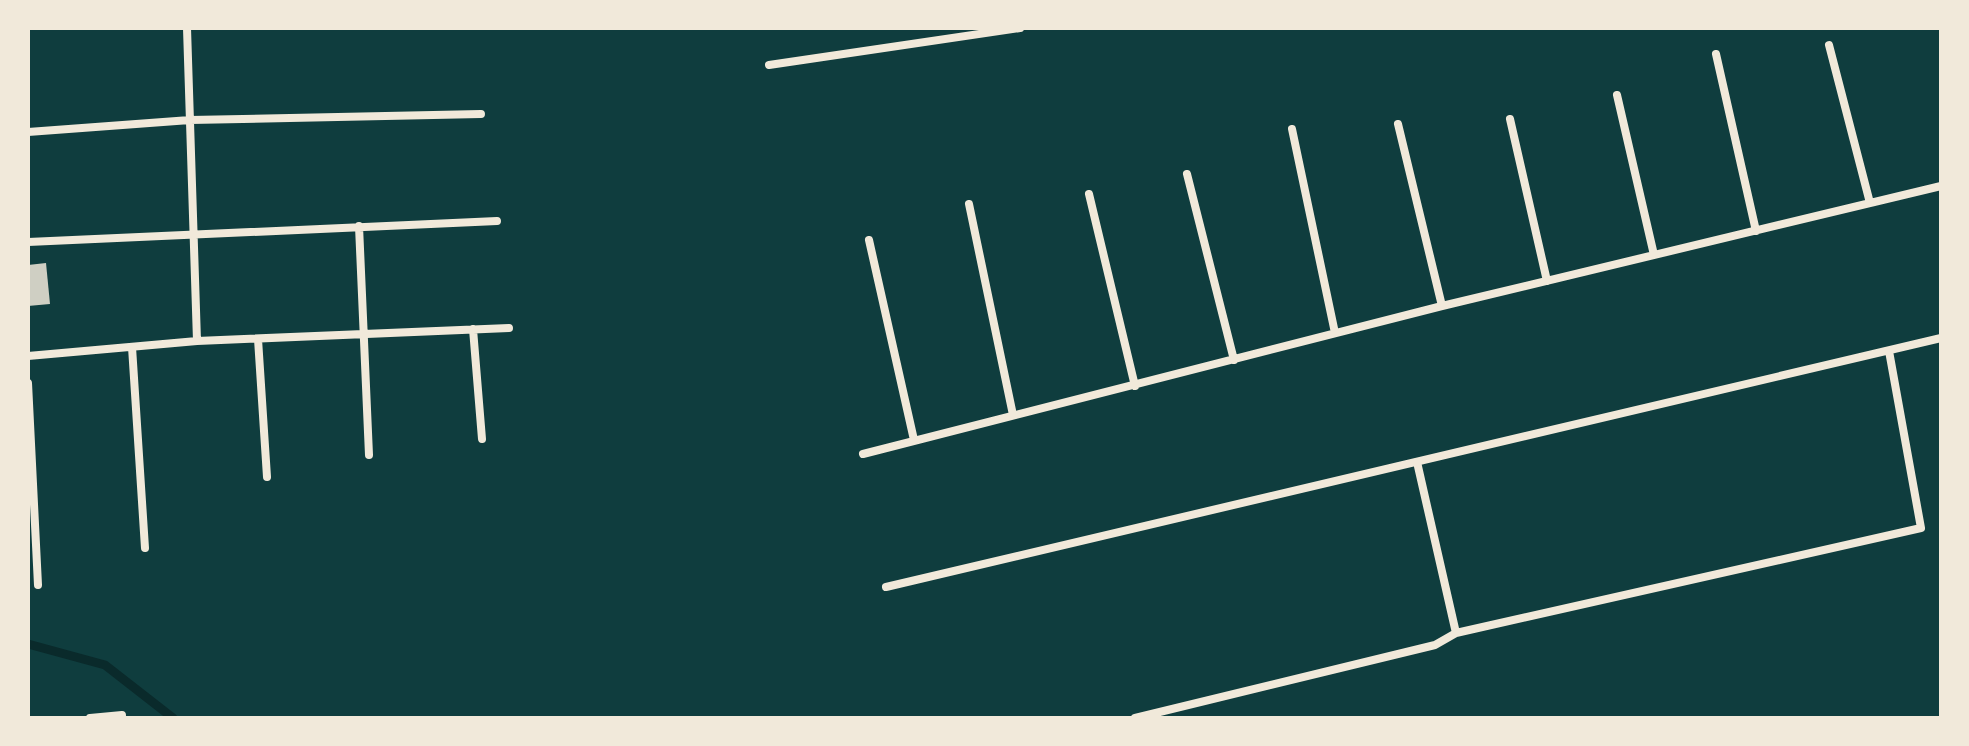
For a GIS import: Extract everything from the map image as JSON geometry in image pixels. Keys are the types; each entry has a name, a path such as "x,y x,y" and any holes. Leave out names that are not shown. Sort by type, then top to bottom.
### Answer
{"street":[{"path":"187,28 197,341"},
{"path":"769,65 1020,28"},
{"path":"1829,45 1870,203"},
{"path":"1716,54 1756,231"},
{"path":"1617,95 1654,255"},
{"path":"28,132 190,120 481,114"},
{"path":"1510,119 1547,281"},
{"path":"1398,124 1442,306"},
{"path":"1292,129 1335,333"},
{"path":"1187,174 1234,360"},
{"path":"863,454 1442,306 1941,186"},
{"path":"1089,194 1135,386"},
{"path":"969,204 1013,415"},
{"path":"28,242 497,221"},
{"path":"359,226 369,455"},
{"path":"869,240 914,440"},
{"path":"28,356 197,341 509,328"},
{"path":"473,329 482,439"},
{"path":"886,587 1941,338"},
{"path":"258,339 267,477"},
{"path":"132,347 145,548"},
{"path":"1135,718 1435,645 1456,633 1921,528 1889,351"},
{"path":"28,383 38,585"},
{"path":"1417,462 1456,633"},
{"path":"90,718 122,715"}],"building":[{"path":"46,263 50,304 28,306 28,265"}],"waterway":[{"path":"28,644 105,665 173,718"}]}
